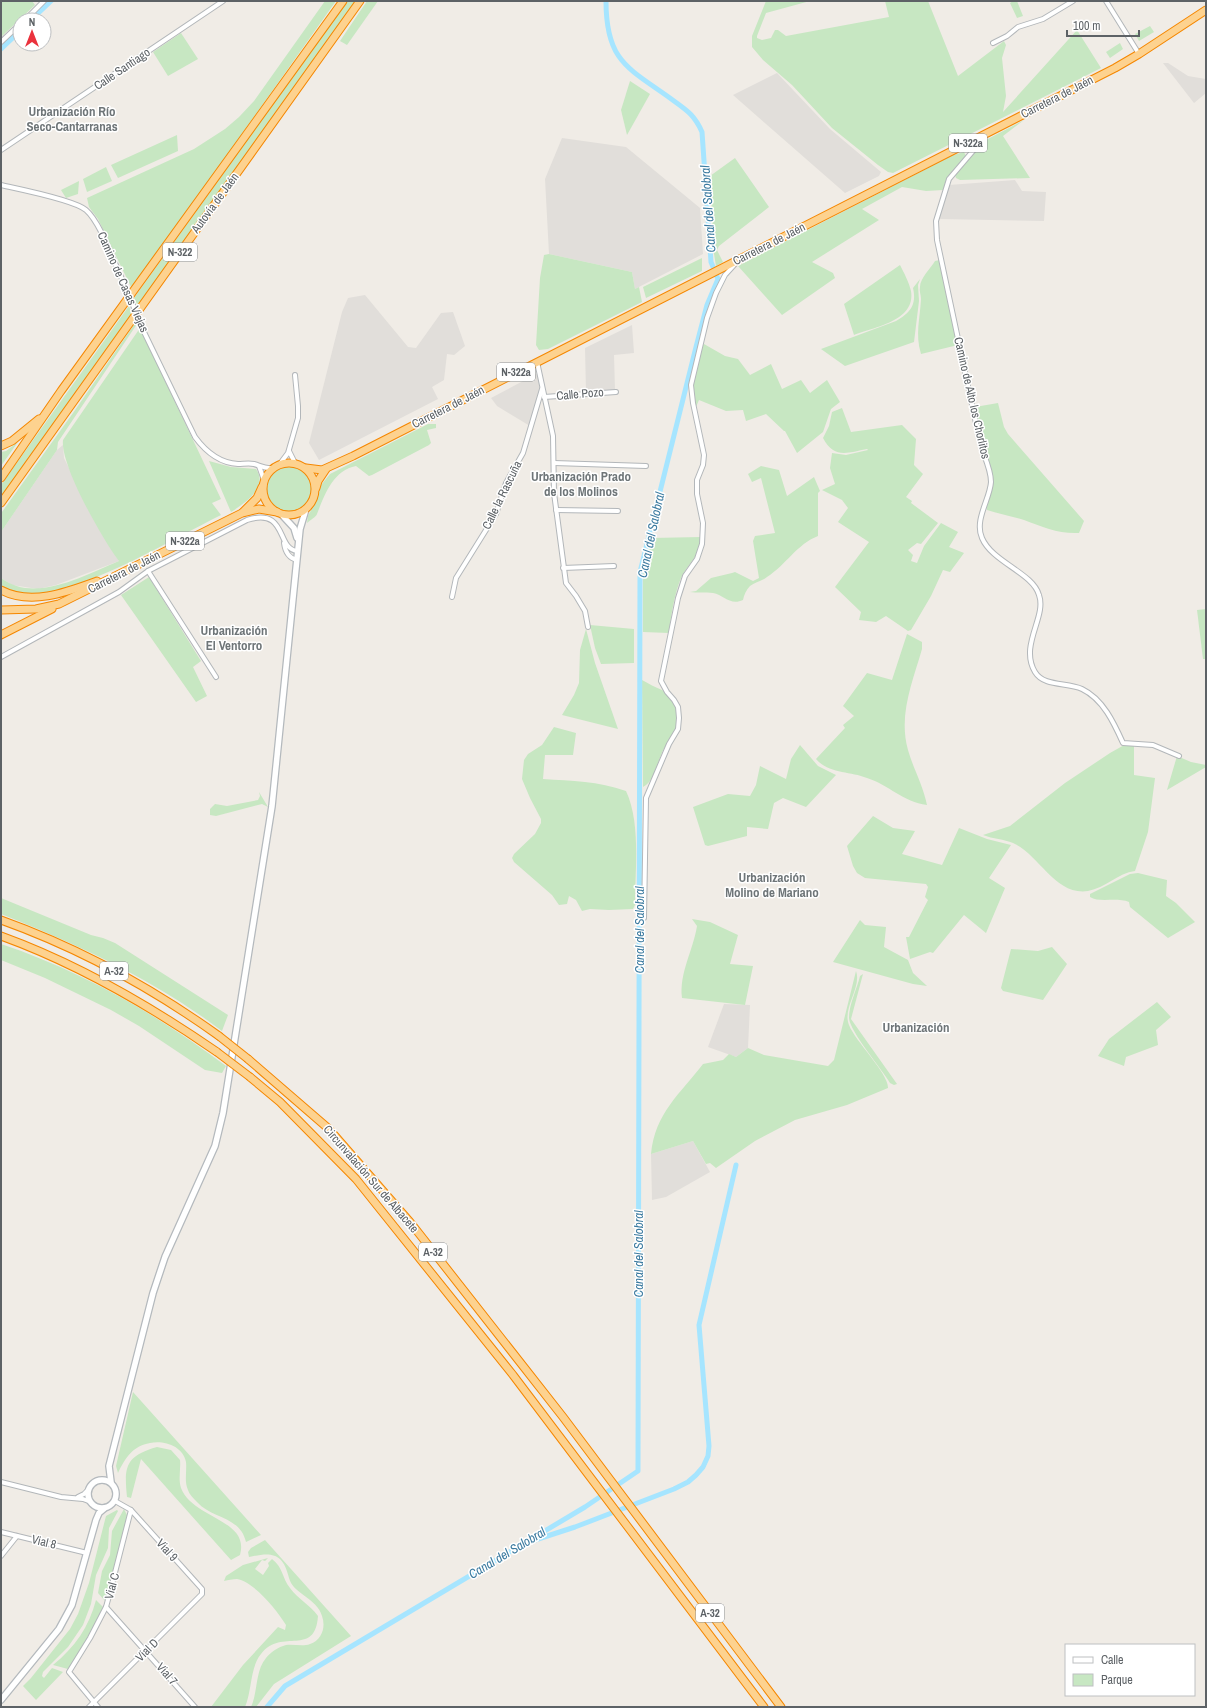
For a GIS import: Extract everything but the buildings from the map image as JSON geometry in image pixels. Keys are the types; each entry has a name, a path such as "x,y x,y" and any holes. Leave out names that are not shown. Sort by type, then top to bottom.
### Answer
{"highway":[{"name":"Autovía de Jaén","path":"1,478 61,391 343,1"},
{"name":"Autovía de Jaén","path":"1,503 360,1"},
{"name":"Carretera de Jaén","path":"306,468 326,469 737,261 996,129 1139,54 1206,10"},
{"path":"1,446 12,441 39,419 61,391"},
{"path":"276,467 295,463"},
{"name":"N-322a","path":"295,463 306,468"},
{"name":"N-322a","path":"264,482 276,467"},
{"path":"306,468 313,478 316,492"},
{"path":"306,509 314,499 318,481 326,469"},
{"path":"264,482 263,496 266,502 279,513"},
{"name":"Carretera de Jaén","path":"242,513 257,498 264,482"},
{"name":"Carretera de Jaén","path":"70,599 242,513 259,509 279,513"},
{"name":"N-322a","path":"279,513 291,515 298,514 306,509"},
{"path":"1,590 16,597 44,596 76,588 127,570"},
{"path":"1,610 47,608 70,599"},
{"path":"1,635 14,630 70,599"},
{"name":"Circunvalación Sur de Albacete","path":"1,920 93,959 144,987 219,1036 329,1129 410,1222 598,1464 781,1707"},
{"name":"Circunvalación Sur de Albacete","path":"1,936 68,964 130,996 175,1023 217,1052 280,1102 356,1178 514,1375 764,1707"}],"street":[{"path":"32,12 44,1"},
{"name":"Calle Santiago","path":"1,150 224,1"},
{"path":"993,43 1007,36 1018,27 1043,19 1073,1"},
{"path":"1106,1 1139,54"},
{"path":"1,42 12,32"},
{"name":"Camino de Alto los Chorlitos","path":"996,129 979,142 949,179 936,221 938,240 981,447 990,473 991,483 980,525 981,536 987,547 1029,581 1039,594 1040,605 1030,653 1036,673 1042,680 1072,685 1091,695 1110,715 1123,743 1153,744 1180,756"},
{"name":"Camino de Casas Viejas","path":"1,185 75,204 87,210 97,225 144,332 195,437 204,449 220,460 231,464 254,464 259,466 276,467"},
{"path":"644,918 646,798 664,753 678,729 679,718 676,703 661,681 678,598 686,576 697,559 702,544 703,523 697,494 697,480 703,465 704,455 693,403 691,385 707,318 716,293 725,275 737,261"},
{"path":"537,362 553,436 556,510 563,568 566,583 585,611 588,628"},
{"path":"276,467 285,458 298,418 295,375"},
{"name":"Calle la Rascuña","path":"452,597 456,578 496,514 506,483 523,453 542,388"},
{"name":"Calle Pozo","path":"544,397 616,392"},
{"path":"288,449 295,463"},
{"path":"554,463 646,466"},
{"path":"259,466 264,482"},
{"path":"76,1498 84,1494 93,1483 105,1474 109,1466 153,1293 165,1257 212,1154 222,1113 272,806 297,551 302,519 306,509"},
{"path":"556,510 618,511"},
{"path":"279,513 294,528 298,543"},
{"path":"1,657 119,592 148,571 254,518 271,520 281,530 288,548 297,551"},
{"path":"283,536 287,554 291,559 297,560"},
{"path":"563,568 614,566"},
{"path":"148,571 216,677"},
{"path":"1,1700 41,1652 65,1618 77,1593 99,1513 115,1501 116,1492 111,1482 109,1466"},
{"path":"97,1480 111,1482"},
{"path":"1,1482 61,1497 76,1498 91,1503 97,1507 105,1508"},
{"path":"88,1490 87,1496 95,1511 95,1524"},
{"path":"115,1501 131,1510"},
{"name":"Vial 9","path":"131,1510 203,1591"},
{"name":"Vial C","path":"94,1702 69,1672 90,1638 106,1606 131,1510"},
{"name":"Vial 8","path":"1,1532 88,1553"},
{"path":"1,1556 17,1536"},
{"name":"Vial D","path":"88,1707 146,1651 202,1594 203,1591"},
{"name":"Vial 7","path":"106,1606 196,1707"},
{"path":"94,1702 98,1707"}],"shaded area":[{"path":"1163,63 1168,63 1188,76 1206,79 1206,93 1194,103"},
{"path":"777,73 830,129 881,172 879,176 845,193 733,95"},
{"path":"562,138 626,147 700,208 703,254 635,289 632,272 549,254 545,179"},
{"path":"1015,180 1022,191 1046,192 1044,221 939,219 949,185"},
{"path":"365,295 408,347 416,348 441,313 453,312 465,346 454,355 447,354 444,380 432,387 438,399 319,460 309,443 342,312 348,298"},
{"path":"632,325 634,353 614,355 615,390 586,392 585,348"},
{"path":"538,373 540,389 530,426 497,406 491,398"},
{"path":"63,445 64,458 102,534 119,561 56,585 38,589 12,585 1,578 1,532 57,450"},
{"path":"724,1004 750,1005 748,1048 736,1057 708,1047"},
{"path":"693,1141 710,1172 666,1197 652,1200 651,1154"}],"green space":[{"path":"1,1 32,1 35,5 28,12 12,12 12,27 1,37"},
{"path":"325,1 336,1 132,289 98,219 89,207 87,198 194,149 225,129 254,101"},
{"path":"347,1 357,1 138,306 134,298"},
{"path":"367,1 378,1 347,45 340,41"},
{"path":"766,1 810,1 766,13 757,36 757,38 762,40 771,38 775,30 778,30 786,36 889,17 885,1 928,1 958,76 1004,41 1006,45 1002,58 1006,96 1003,112 1077,30 1101,68 893,173 888,172 832,128 792,85 763,60 752,47 752,36"},
{"path":"1017,1 1023,16 1017,18 1010,3"},
{"path":"1150,26 1154,32 1139,41 1135,34"},
{"path":"181,33 198,59 168,76 153,52"},
{"path":"1120,43 1123,49 1110,58 1106,52"},
{"path":"630,81 650,94 627,135 621,110"},
{"path":"1024,120 1003,136 1030,178 960,180 956,178 955,175 984,141"},
{"path":"177,135 178,151 118,178 111,165"},
{"path":"964,152 966,156 950,175 943,190 926,191 902,187 862,209 879,220 812,262 833,273 835,278 782,315 738,266 953,155"},
{"path":"735,158 769,207 719,246 717,250 723,262 716,266 710,176"},
{"path":"106,167 112,181 87,192 83,179"},
{"path":"79,181 78,194 66,198 61,190"},
{"path":"549,254 632,272 635,289 639,287 642,302 548,349 539,350 536,345 540,278 544,255"},
{"path":"702,258 702,271 646,298 643,287"},
{"path":"940,260 958,345 921,354 918,340 921,299 920,284 935,261"},
{"path":"900,265 911,291 911,301 907,309 892,321 854,335 844,304"},
{"path":"920,279 918,285 919,301 914,342 845,366 821,349 901,318 909,312 913,304 913,288"},
{"path":"129,306 132,315 1,498 1,485"},
{"path":"136,322 137,324 58,442 57,450 1,532 2,512"},
{"path":"140,328 221,499 212,503 221,515 157,549 87,581 64,588 31,594 10,590 1,586 1,578 14,585 29,588 44,588 76,579 119,561 93,520 75,484 64,452 63,440"},
{"path":"704,344 725,356 738,359 750,375 771,364 782,389 801,380 810,393 827,380 840,402 831,409 823,432 797,453 785,431 766,414 746,421 743,410 726,411 699,400 696,407 692,386"},
{"path":"998,403 1004,427 1008,434 1084,521 1079,533 1057,531 987,510 986,506 993,479 981,441 975,407"},
{"path":"842,408 851,432 902,425 916,439 914,465 923,474 906,497 912,501 911,503 938,523 921,544 917,543 908,550 913,555 911,561 917,563 924,546 941,523 958,532 949,547 964,553 950,572 943,570 931,596 911,630 908,631 886,616 876,622 859,620 861,612 835,587 869,542 838,522 848,508 842,500 822,490 835,484 830,468 832,453 846,455 868,450 842,453 836,452 827,445 823,438 829,426 832,412"},
{"path":"428,424 436,424 436,428 427,430 431,443 429,445 369,476 356,466 348,468 341,473 330,485 316,515 307,523 308,516 318,497 321,485 330,474"},
{"path":"18,442 1,466 1,452 6,451"},
{"path":"209,461 231,467 256,469 259,476 257,488 248,500 231,512"},
{"path":"289,466 302,470 308,476 312,489 308,502 302,508 289,512 276,508 270,502 266,489 270,476 276,470"},
{"path":"761,466 779,470 787,496 814,477 820,491 818,493 818,536 804,544 774,572 750,586 745,593 743,600 734,602 713,593 690,592 696,591 711,578 735,572 753,581 759,578 753,541 755,536 775,533 761,478 752,482 748,474"},
{"path":"701,537 697,554 681,578 676,591 669,633 643,632 643,570 651,538"},
{"path":"149,577 201,661 193,667 207,696 196,702 121,595"},
{"path":"1206,609 1206,659 1203,659 1197,610"},
{"path":"590,625 634,629 634,663 601,664 595,648"},
{"path":"586,629 595,663 618,729 562,715 574,695 579,683 580,650"},
{"path":"907,634 922,642 922,649 908,698 905,737 927,805 903,797 867,778 833,770 821,764 816,759 845,728 843,725 854,716 843,706 867,673 892,680"},
{"path":"642,680 662,690 670,696 677,712 676,728 662,752 650,781 643,787"},
{"path":"554,727 576,733 573,755 545,755 543,779 595,783 626,791 634,817 636,847 635,905 633,909 590,909 582,911 576,900 569,896 567,904 559,905 552,895 514,862 512,858 514,854 535,834 541,823 541,819 522,779 524,760 528,754 542,745"},
{"path":"1126,744 1134,745 1134,775 1155,778 1148,832 1135,871 1129,872 1100,887 1088,891 1076,891 1057,881 1022,848 1010,842 983,835 1010,826 1065,783"},
{"path":"800,745 818,766 836,775 806,807 783,798 774,803 768,829 747,827 747,836 708,846 705,845 693,807 728,794 750,796 756,785 760,766 786,779 791,759"},
{"path":"1177,756 1191,762 1206,765 1206,767 1167,790"},
{"path":"259,792 268,807 262,804 216,816 210,815 210,809 215,804 227,806 258,800 260,796"},
{"path":"873,816 893,828 915,831 902,854 942,865 959,828 987,839 1011,845 989,878 1005,888 986,933 964,915 933,953 930,952 910,959 906,937 909,937 928,900 925,897 928,887 926,884 865,878 857,873 853,866 847,846"},
{"path":"1138,873 1167,880 1166,896 1176,903 1195,922 1168,938 1130,907 1129,902 1119,900 1098,900 1090,897 1090,894 1130,874"},
{"path":"1,898 91,935 115,943 228,1015 222,1031 170,996 116,965 59,938 1,914"},
{"path":"692,919 710,922 738,935 730,964 753,966 745,1005 682,998 684,971 697,926"},
{"path":"860,920 865,925 886,927 884,947 908,960 913,973 927,986 913,984 833,962"},
{"path":"1,944 61,967 118,996 174,1029 226,1066 222,1073 205,1070 139,1026 111,1010 45,978 1,960"},
{"path":"1052,947 1067,964 1043,1000 1003,991 1001,988 1011,949 1038,951"},
{"path":"856,971 857,977 855,991 848,1012 849,1025 852,1032 883,1074 888,1088 847,1105 795,1120 755,1141 716,1168 710,1163 706,1164 693,1141 651,1154 653,1140 663,1115 677,1095 703,1064 723,1060 729,1054 736,1057 748,1048 764,1055 828,1066 834,1060"},
{"path":"863,974 851,1019 897,1084 894,1085 890,1083 860,1041 849,1018 850,1007 860,976"},
{"path":"1157,1002 1171,1017 1156,1030 1158,1045 1126,1057 1124,1066 1098,1056 1109,1039"},
{"path":"133,1392 261,1535 246,1542 243,1534 232,1522 203,1508 189,1493 186,1480 186,1462 184,1456 172,1445 155,1442 139,1447 130,1454 118,1473 116,1466"},
{"path":"157,1447 171,1450 180,1460 180,1485 187,1498 229,1526 237,1534 241,1543 240,1555 231,1560 141,1459 131,1498 127,1497 126,1478 129,1464 138,1454"},
{"path":"124,1509 128,1517 106,1602 98,1593 102,1571 110,1555 112,1531"},
{"path":"117,1510 118,1511 109,1528 108,1548 96,1575 91,1604 83,1625 68,1647 43,1672 42,1676 44,1678 52,1668 63,1672 36,1700 23,1686 70,1629 78,1614 89,1583 106,1516"},
{"path":"265,1540 351,1636 274,1684 256,1707 251,1707 255,1695 258,1675 262,1663 266,1658 275,1650 286,1645 304,1645 314,1642 322,1633 324,1624 322,1616 315,1605 291,1583 286,1569 280,1559 270,1555 249,1557 248,1552 251,1548"},
{"path":"268,1558 265,1561 262,1560 255,1569 263,1575 269,1566 268,1563 272,1559 276,1562 290,1588 318,1616 316,1629 311,1636 304,1639 269,1646 261,1654 257,1659 253,1672 245,1707 211,1707 243,1665 278,1627 285,1630 286,1625 282,1619 271,1605 251,1585 237,1579 224,1581 226,1576 243,1565"},
{"path":"96,1600 103,1607 88,1638 68,1669 53,1665 68,1651 80,1636 93,1610"}],"waterway":[{"path":"39,12 51,1"},
{"name":"Canal del Salobral","path":"267,1707 285,1686 585,1507 638,1471 640,572 707,305 718,279 711,262 702,132 697,122 687,111 644,80 623,62 610,38 607,22 606,1"},
{"path":"1,49 12,39"},
{"path":"535,1540 575,1527 674,1489 688,1482 703,1467 708,1456 709,1446 699,1325 736,1165"}],"district":[{"name":"Urbanización Río Seco-Cantarranas","path":"72,118"},
{"name":"Urbanización Prado de los Molinos","path":"581,484"},
{"name":"Urbanización El Ventorro","path":"234,638"},
{"name":"Urbanización Molino de Mariano","path":"772,884"},
{"name":"Urbanización","path":"916,1027"}]}
